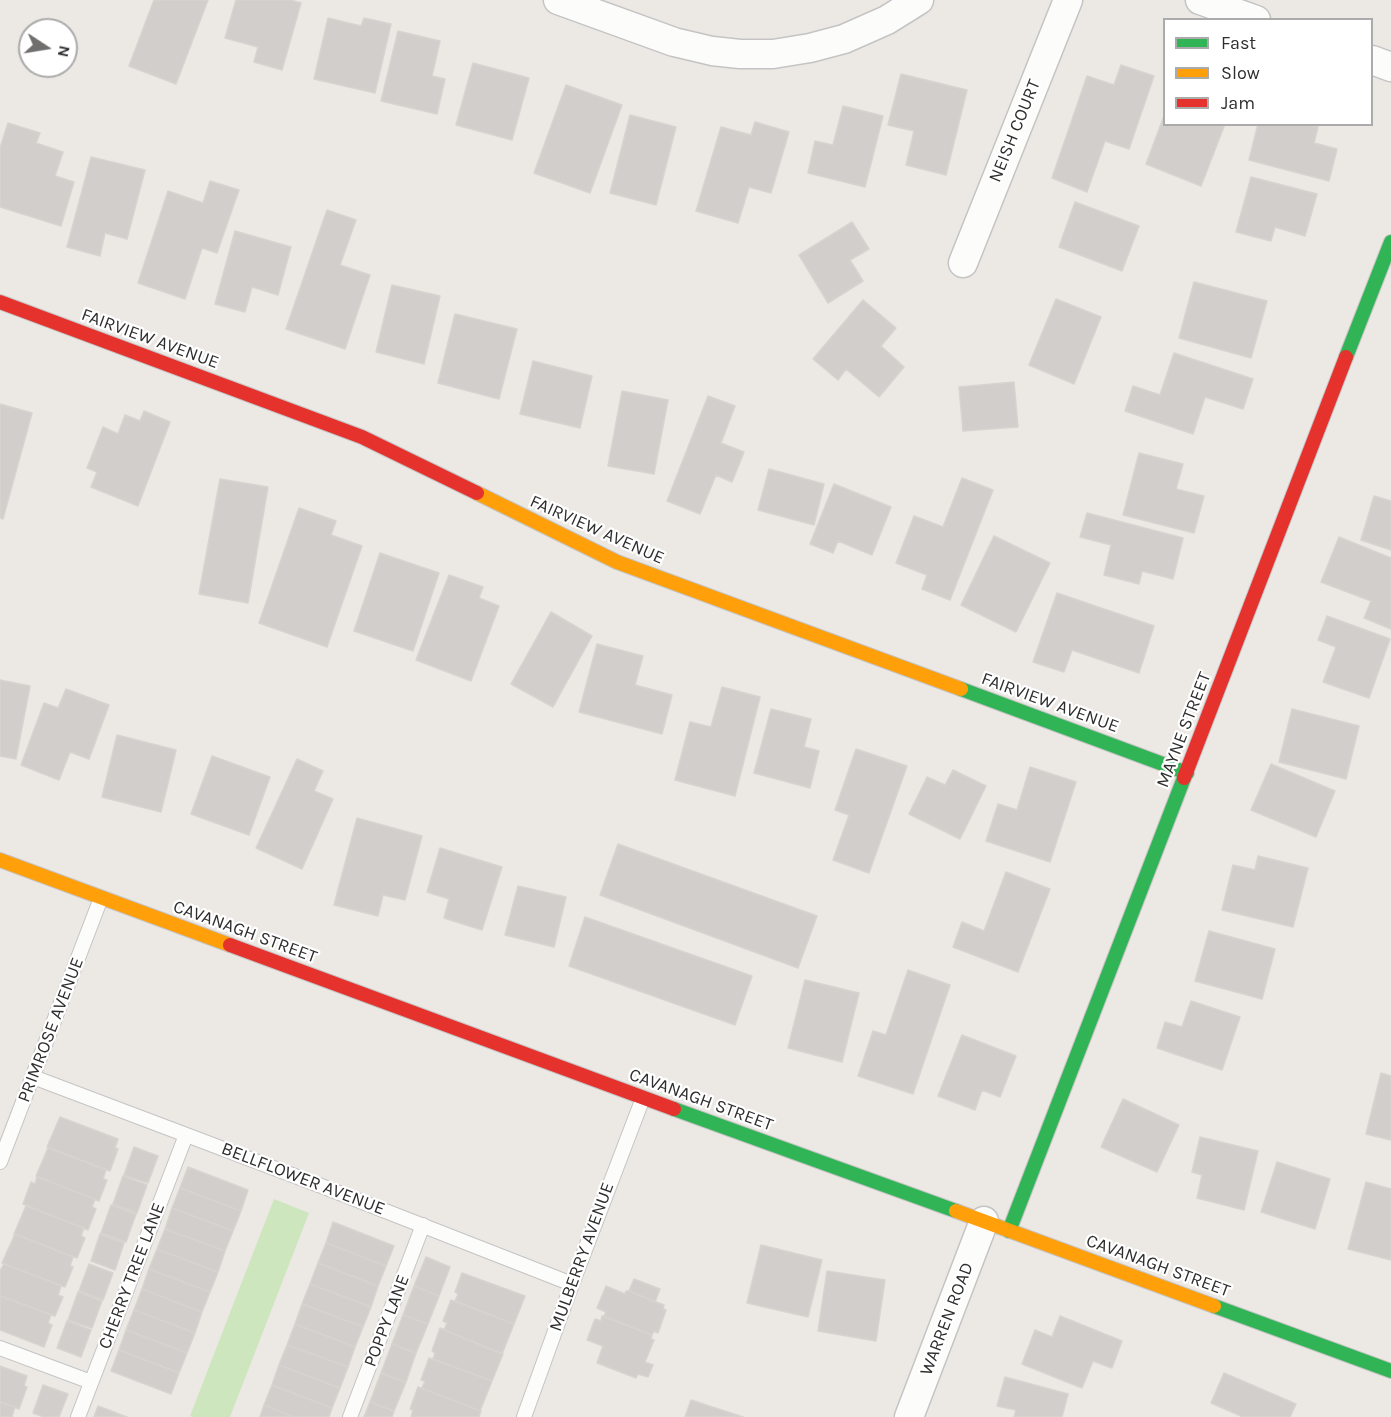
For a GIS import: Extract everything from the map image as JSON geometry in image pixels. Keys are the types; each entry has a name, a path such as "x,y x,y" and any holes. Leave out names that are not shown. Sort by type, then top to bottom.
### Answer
{"street":[{"path":"558,0 674,42 712,51 773,54 844,39 887,20 919,0"},
{"name":"NEISH COURT","path":"963,263 1068,0"},
{"path":"1200,0 1250,18"},
{"path":"1373,61 1391,67"},
{"name":"MAYNE STREET","path":"997,1226 1187,773 1391,242"},
{"name":"FAIRVIEW AVENUE","path":"0,302 362,436 617,562 1187,773"},
{"name":"CAVANAGH STREET","path":"0,860 1391,1371"},
{"name":"WARREN ROAD","path":"909,1417 997,1226"}],"lane":[{"name":"PRIMROSE AVENUE","path":"0,1162 101,898"},
{"name":"BELLFLOWER AVENUE","path":"33,1077 572,1284"},
{"name":"MULBERRY AVENUE","path":"524,1417 643,1098"},
{"name":"CHERRY TREE LANE","path":"78,1417 186,1135"},
{"name":"POPPY LANE","path":"350,1417 423,1225"},
{"path":"0,1348 91,1382"}],"green space":[{"path":"274,1199 309,1213 230,1417 190,1416"}],"building":[{"path":"154,0 208,0 176,84 129,66"},
{"path":"236,0 290,0 301,3 282,70 254,62 258,47 225,38"},
{"path":"328,18 361,26 364,18 391,24 375,93 314,79"},
{"path":"398,31 440,41 432,76 445,79 437,114 381,101"},
{"path":"473,63 529,78 512,140 456,125"},
{"path":"1121,65 1154,76 1129,149 1105,141 1087,192 1052,178 1087,76 1114,85"},
{"path":"901,74 967,90 946,175 906,165 914,131 888,125"},
{"path":"566,85 622,105 590,193 534,173"},
{"path":"843,106 883,116 865,187 808,173 815,141 833,145"},
{"path":"630,115 676,127 656,205 610,193"},
{"path":"1163,119 1163,126 1224,126 1201,186 1146,164"},
{"path":"755,122 789,132 771,193 749,187 738,223 696,211 721,127 751,135"},
{"path":"8,123 40,133 36,143 63,152 55,176 74,182 61,226 0,207 0,148"},
{"path":"1258,126 1315,126 1318,127 1314,143 1337,149 1329,181 1249,160"},
{"path":"91,157 145,170 127,239 105,233 100,256 67,247"},
{"path":"1251,177 1317,194 1305,236 1275,227 1271,241 1236,232"},
{"path":"210,181 239,190 217,253 202,248 185,299 138,283 168,191 203,203"},
{"path":"1075,202 1139,226 1122,271 1059,247"},
{"path":"327,210 356,220 340,265 370,275 345,349 286,329"},
{"path":"852,222 869,249 850,260 863,281 828,303 799,255"},
{"path":"235,231 291,247 278,295 252,287 245,312 215,304"},
{"path":"1194,282 1267,301 1251,358 1179,338"},
{"path":"392,285 440,296 424,364 376,352"},
{"path":"1056,299 1101,317 1074,384 1029,365"},
{"path":"863,300 896,328 881,346 904,367 879,397 846,369 838,380 813,359"},
{"path":"455,314 517,329 499,399 438,383"},
{"path":"1174,353 1253,379 1243,409 1205,397 1193,434 1125,411 1133,386 1160,395"},
{"path":"533,361 592,376 580,428 520,414"},
{"path":"1014,382 1018,427 963,431 959,387"},
{"path":"622,391 668,400 654,474 608,466"},
{"path":"708,396 735,406 721,443 744,452 732,482 716,475 700,514 667,501"},
{"path":"0,404 32,413 3,519 0,518"},
{"path":"144,411 170,422 138,506 91,487 97,472 87,468 103,427 118,434 125,415 140,421"},
{"path":"1139,453 1183,464 1176,489 1204,496 1194,533 1123,515"},
{"path":"769,469 824,484 814,525 758,510"},
{"path":"962,478 993,490 950,600 922,589 927,575 896,563 914,516 943,527"},
{"path":"220,479 268,487 248,603 199,594"},
{"path":"834,484 891,507 872,555 838,541 833,553 810,544"},
{"path":"1374,496 1391,501 1391,550 1361,540"},
{"path":"299,508 336,521 331,535 362,546 327,647 259,623"},
{"path":"1087,513 1183,538 1173,579 1142,571 1139,584 1104,575 1111,545 1080,537"},
{"path":"994,536 1050,563 1016,632 961,605"},
{"path":"1339,537 1391,558 1391,629 1364,618 1371,601 1321,582"},
{"path":"380,553 439,573 413,651 354,631"},
{"path":"449,575 483,587 479,598 499,606 471,681 416,660"},
{"path":"1057,593 1154,626 1139,673 1072,650 1064,672 1033,662"},
{"path":"551,612 592,636 553,707 511,684"},
{"path":"1327,616 1390,639 1369,698 1323,682 1336,647 1318,640"},
{"path":"597,644 643,656 635,685 672,695 662,734 579,712"},
{"path":"0,680 30,686 16,759 0,756"},
{"path":"722,687 760,697 735,796 675,780 690,722 711,727"},
{"path":"66,689 109,705 89,759 70,752 59,780 21,765 44,703 58,708"},
{"path":"771,709 811,719 804,747 819,751 810,788 754,773"},
{"path":"1292,709 1359,726 1346,779 1279,762"},
{"path":"117,735 176,750 161,812 102,797"},
{"path":"856,749 907,766 869,873 833,860 849,815 835,810"},
{"path":"212,756 270,777 249,835 191,814"},
{"path":"297,759 323,771 314,791 333,799 302,869 256,848"},
{"path":"1271,764 1335,791 1316,837 1251,810"},
{"path":"1030,767 1076,782 1050,862 986,841 998,804 1017,810"},
{"path":"953,770 986,786 960,839 909,814 927,777 945,785"},
{"path":"357,818 422,836 405,900 383,895 378,916 334,905"},
{"path":"618,844 817,916 798,968 600,895"},
{"path":"440,848 502,867 482,930 444,918 449,899 427,892"},
{"path":"1258,856 1308,868 1293,927 1222,910 1233,865 1255,870"},
{"path":"1006,872 1050,889 1018,972 953,947 962,922 984,931"},
{"path":"518,886 566,897 554,947 505,935"},
{"path":"585,917 752,976 735,1025 569,966"},
{"path":"1209,931 1275,949 1262,999 1195,981"},
{"path":"908,970 950,985 913,1094 858,1076 873,1031 886,1035"},
{"path":"805,980 859,993 842,1062 788,1048"},
{"path":"1191,1001 1240,1017 1222,1070 1157,1048 1165,1022 1182,1027"},
{"path":"962,1035 1016,1056 1000,1097 982,1090 975,1110 938,1096"},
{"path":"1381,1073 1391,1076 1391,1140 1366,1134"},
{"path":"1123,1099 1179,1125 1157,1172 1101,1147"},
{"path":"60,1117 118,1139 115,1148 118,1149 110,1171 47,1147"},
{"path":"1200,1137 1258,1151 1244,1210 1197,1198 1202,1175 1192,1172"},
{"path":"134,1147 158,1156 148,1183 124,1175"},
{"path":"48,1148 106,1170 103,1179 107,1180 99,1201 36,1176"},
{"path":"1277,1162 1330,1179 1315,1229 1261,1212"},
{"path":"188,1167 248,1190 241,1211 180,1188"},
{"path":"123,1176 147,1185 137,1213 113,1204"},
{"path":"37,1177 95,1199 92,1207 96,1209 88,1230 23,1204 31,1182 35,1184"},
{"path":"1366,1182 1391,1189 1391,1260 1348,1249"},
{"path":"180,1188 241,1211 233,1231 172,1208"},
{"path":"111,1205 136,1214 126,1242 101,1233"},
{"path":"26,1206 84,1228 81,1236 85,1238 77,1258 14,1234"},
{"path":"172,1208 233,1231 225,1251 165,1229"},
{"path":"333,1222 394,1246 386,1266 326,1243"},
{"path":"165,1229 225,1251 218,1272 157,1249"},
{"path":"15,1234 73,1257 70,1266 73,1267 65,1287 2,1263"},
{"path":"100,1234 124,1243 115,1270 91,1261"},
{"path":"326,1243 386,1266 378,1286 318,1263"},
{"path":"761,1245 822,1260 808,1317 747,1303"},
{"path":"157,1249 218,1272 210,1292 149,1269"},
{"path":"426,1257 450,1267 439,1296 414,1286"},
{"path":"318,1263 378,1286 371,1307 310,1284"},
{"path":"4,1264 61,1286 58,1295 63,1297 55,1316 0,1296 0,1271"},
{"path":"89,1264 113,1273 103,1300 79,1291"},
{"path":"149,1269 210,1292 202,1312 142,1289"},
{"path":"827,1271 885,1280 876,1341 818,1331"},
{"path":"462,1273 525,1296 514,1324 455,1301 458,1294 455,1292"},
{"path":"634,1279 660,1289 655,1302 629,1291"},
{"path":"310,1284 371,1307 363,1327 302,1304"},
{"path":"414,1286 439,1296 428,1324 403,1315"},
{"path":"606,1286 625,1294 629,1291 664,1305 663,1309 666,1310 658,1333 654,1331 652,1335 604,1316 606,1312 597,1308"},
{"path":"142,1289 202,1312 195,1333 134,1310"},
{"path":"78,1292 102,1301 92,1328 68,1320"},
{"path":"0,1296 51,1315 48,1323 52,1325 44,1347 0,1330"},
{"path":"451,1300 514,1324 502,1354 444,1330 447,1323 443,1321"},
{"path":"302,1304 363,1327 355,1347 295,1324"},
{"path":"134,1310 195,1333 187,1353 126,1330"},
{"path":"403,1315 428,1324 416,1353 392,1344"},
{"path":"602,1316 652,1335 651,1339 654,1340 645,1362 653,1365 648,1377 638,1374 636,1378 597,1363 603,1346 587,1340 595,1319 601,1321"},
{"path":"1060,1316 1122,1341 1112,1368 1093,1361 1082,1388 1022,1364 1035,1330 1052,1337"},
{"path":"67,1321 91,1330 81,1357 57,1348"},
{"path":"295,1324 355,1347 348,1367 287,1345"},
{"path":"440,1328 503,1354 492,1381 433,1359 435,1353 432,1351"},
{"path":"126,1330 187,1353 179,1373 119,1350"},
{"path":"392,1344 416,1353 406,1382 381,1373"},
{"path":"287,1345 348,1367 340,1388 279,1365"},
{"path":"119,1350 179,1373 171,1394 111,1371"},
{"path":"429,1358 492,1381 480,1411 422,1388 425,1381 421,1380"},
{"path":"279,1365 340,1388 332,1408 272,1385"},
{"path":"0,1366 27,1376 24,1386 27,1387 19,1409 0,1402"},
{"path":"381,1373 406,1382 394,1411 370,1402"},
{"path":"1224,1373 1296,1404 1290,1417 1243,1417 1211,1403"},
{"path":"1005,1377 1068,1394 1062,1417 1014,1417 1016,1410 997,1406"},
{"path":"43,1385 68,1394 59,1417 44,1417 33,1413"},
{"path":"272,1385 332,1408 329,1417 294,1417 264,1405"},
{"path":"418,1387 481,1411 479,1417 411,1417 413,1410 410,1409"},
{"path":"691,1400 743,1417 685,1417"},
{"path":"0,1402 15,1407 13,1417 0,1417"},
{"path":"370,1402 394,1411 392,1417 364,1417"},
{"path":"264,1405 294,1417 260,1417"},
{"path":"98,1406 127,1417 94,1417"}],"traffic: fast":[{"path":"1346,357 1391,242"},
{"path":"961,689 1187,773"},
{"path":"1009,1231 1184,778"},
{"path":"674,1109 956,1211"},
{"path":"1214,1306 1391,1371"}],"traffic: slow":[{"path":"477,493 617,562 961,689"},
{"path":"0,860 230,945"},
{"path":"956,1211 1214,1306"}],"traffic: jam":[{"path":"0,302 362,437 477,493"},
{"path":"1184,778 1346,357"},
{"path":"230,945 674,1109"}]}
